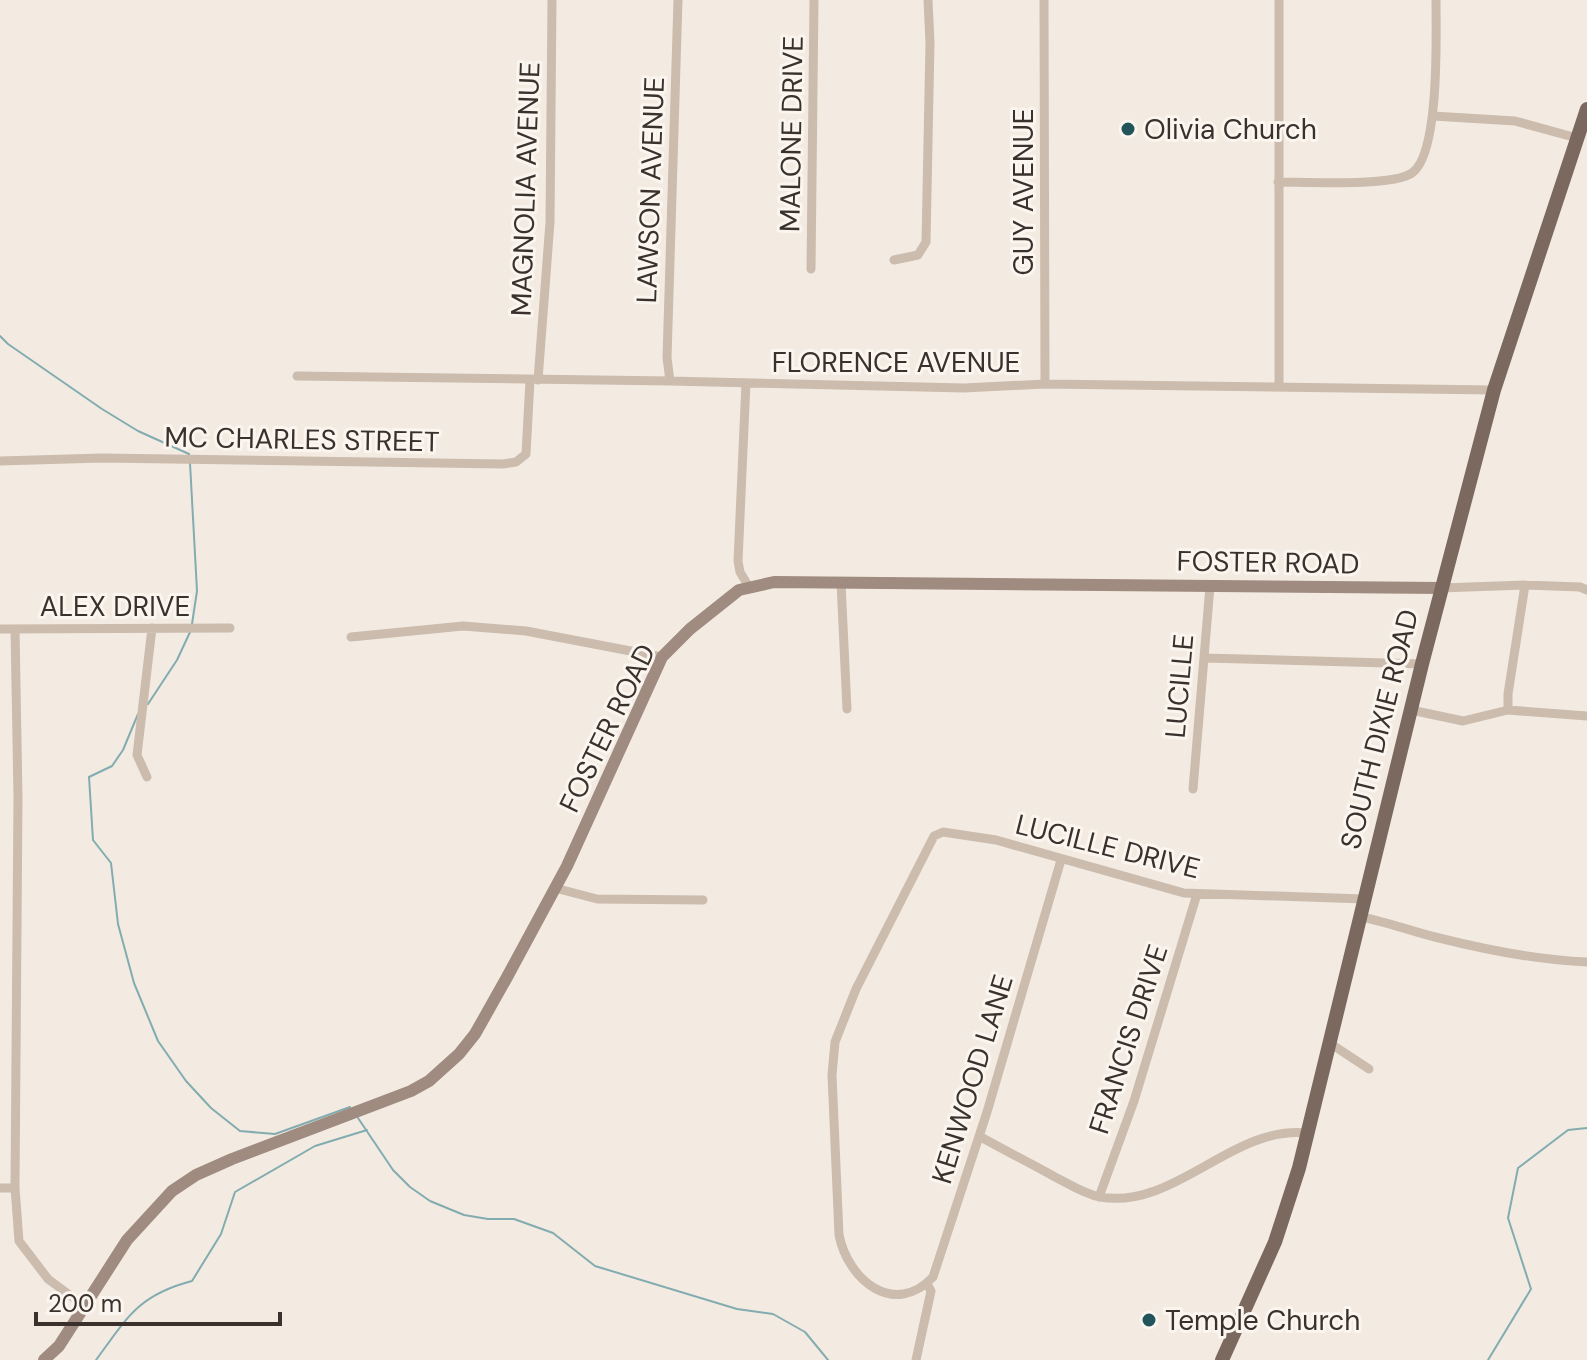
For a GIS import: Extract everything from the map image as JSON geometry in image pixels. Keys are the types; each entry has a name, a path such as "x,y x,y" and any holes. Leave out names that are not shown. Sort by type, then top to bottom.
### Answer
{"main road":[{"name":"SOUTH DIXIE ROAD","path":"1222,1360 1275,1242 1307,1133 1441,588 1494,390 1587,109"}],"street":[{"name":"MAGNOLIA AVENUE","path":"534,380 550,222 552,0"},
{"name":"LAWSON AVENUE","path":"670,381 667,358 678,0"},
{"name":"MALONE DRIVE","path":"811,269 814,0"},
{"path":"894,260 918,255 926,242 928,0"},
{"name":"GUY AVENUE","path":"1044,0 1045,384"},
{"path":"1279,0 1279,387"},
{"path":"1278,182 1388,181 1413,173 1421,162 1433,116 1436,0"},
{"path":"1433,116 1515,121 1577,138"},
{"name":"FLORENCE AVENUE","path":"297,376 964,388 1045,384 1494,390"},
{"name":"MC CHARLES STREET","path":"0,461 102,458 503,464 516,462 526,454 534,380"},
{"path":"746,383 738,561 740,572 749,587"},
{"name":"FOSTER ROAD","path":"44,1360 59,1346 127,1240 172,1191 196,1175 411,1091 446,1067 475,1034 555,888 662,657 730,596 749,587 774,582 1441,588"},
{"path":"841,583 847,709"},
{"path":"1508,710 1525,585"},
{"path":"1441,588 1525,585 1585,587"},
{"name":"LUCILLE","path":"1193,789 1210,586"},
{"path":"351,637 463,626 526,631 662,657"},
{"path":"147,777 137,755 152,628"},
{"name":"ALEX DRIVE","path":"0,629 230,628"},
{"path":"15,629 18,797 15,1188 19,1241 48,1279 83,1305"},
{"path":"1204,658 1422,664"},
{"path":"1411,710 1463,721 1508,710 1587,716"},
{"name":"LUCILLE DRIVE","path":"927,1284 918,1291 904,1294 873,1288 850,1267 842,1251 837,1206 834,1053 837,1036 856,989 937,834 981,837 1197,894 1364,899"},
{"name":"KENWOOD LANE","path":"916,1360 931,1291 927,1284 933,1277 979,1136 1061,860"},
{"path":"555,888 597,899 703,900"},
{"name":"FRANCIS DRIVE","path":"1099,1197 1134,1101 1197,894"},
{"path":"1361,917 1510,953 1587,962"},
{"path":"1331,1044 1369,1069"},
{"path":"979,1136 1099,1197 1143,1195 1257,1141 1290,1131 1307,1133"},
{"path":"0,1188 15,1188"}],"waterway":[{"path":"0,336 102,409 138,431 189,454 189,457"},
{"path":"190,463 197,591 192,624"},
{"path":"148,704 177,660 191,630"},
{"path":"138,714 123,750 112,766 89,777 93,840 111,863 118,924 134,983 158,1041 186,1081 211,1108 240,1131 275,1134 350,1107"},
{"path":"358,1118 393,1170 430,1201 464,1215 514,1219 553,1233 595,1266 737,1309 773,1314 805,1332 828,1360"},
{"path":"1488,1360 1531,1289 1508,1218 1518,1168 1568,1130 1587,1128"},
{"path":"96,1360 135,1310 159,1293 192,1281 221,1234 235,1192 315,1146 367,1130"}],"place":[{"name":"Olivia Church","path":"1128,129"},
{"name":"Temple Church","path":"1149,1320"}]}
